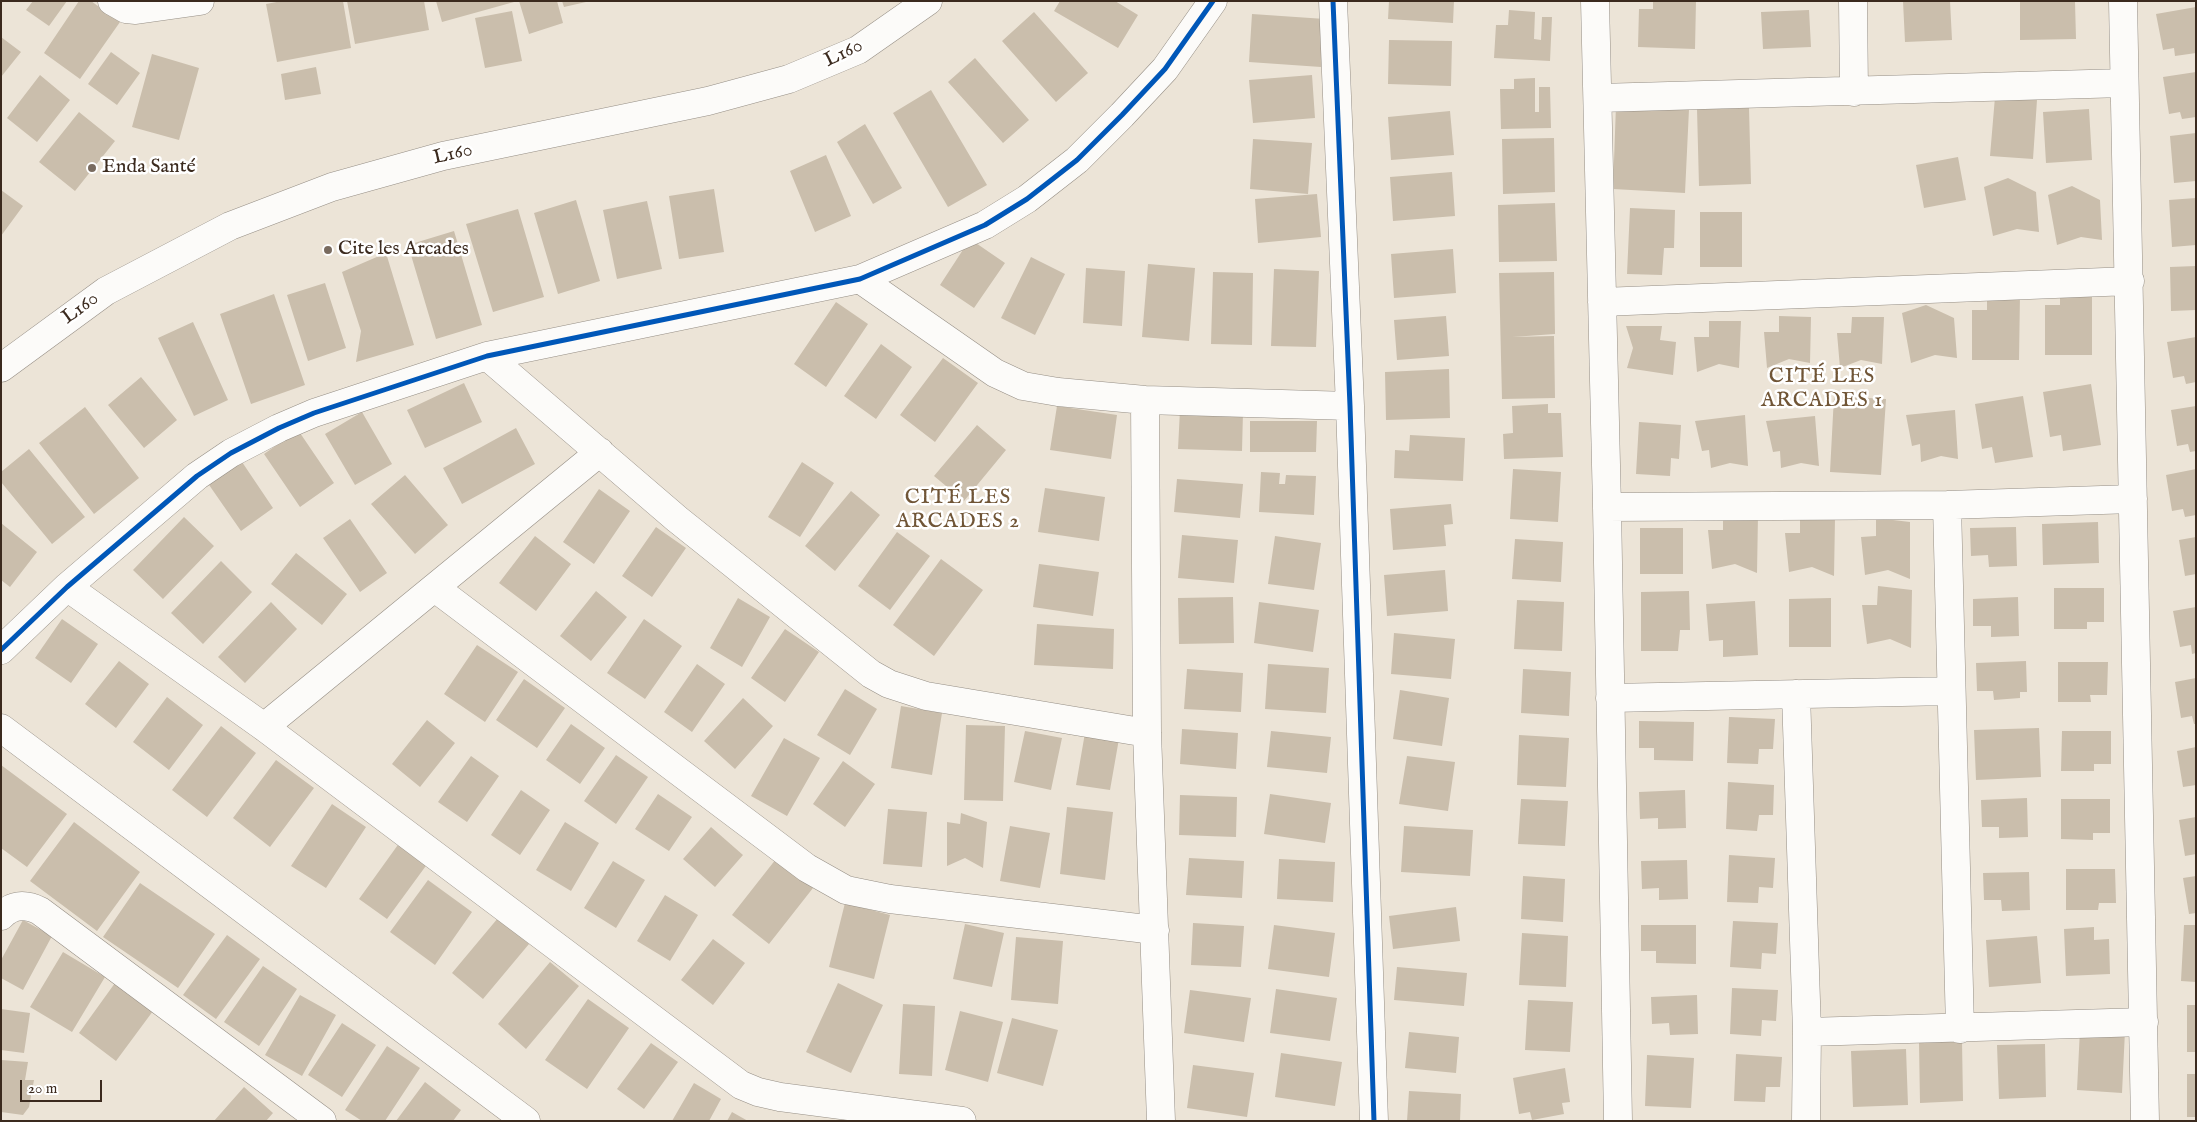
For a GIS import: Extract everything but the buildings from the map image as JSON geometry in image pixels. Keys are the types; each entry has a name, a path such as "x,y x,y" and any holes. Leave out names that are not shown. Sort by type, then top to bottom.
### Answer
{"street":[{"path":"112,1 126,9 136,10 200,1"},
{"name":"L160","path":"1,368 106,291 230,226 332,187 443,156 708,101 789,79 858,50 928,1"},
{"path":"1,650 67,587 198,476 253,440 314,413 487,356 860,279 985,225 1027,199 1077,160 1164,69 1213,1"},
{"path":"1333,1 1350,406 1374,1121"},
{"path":"1595,1 1599,98 1608,507 1618,1121"},
{"path":"1852,1 1854,92"},
{"path":"2123,1 2145,1121"},
{"path":"1599,98 2124,83"},
{"path":"860,279 995,373 1013,383 1037,389 1145,400 1350,406"},
{"path":"1602,302 2130,282"},
{"path":"487,356 677,519 841,652 871,674 889,684 926,696 1147,733"},
{"path":"1145,400 1147,733 1161,1121"},
{"path":"264,727 600,452"},
{"path":"1608,507 1947,505 2133,499"},
{"path":"1947,505 1950,691 1960,1029"},
{"path":"67,587 264,727 741,1085 758,1092 780,1097 962,1121"},
{"path":"435,588 807,868 846,890 890,899 1155,930"},
{"path":"1610,698 1950,691"},
{"path":"1796,694 1807,1032 1806,1121"},
{"path":"1,728 526,1121"},
{"path":"1,916 10,909 26,905 40,910 322,1121"},
{"path":"1807,1032 1960,1029 2144,1022"}],"cycle path":[{"path":"1,650 67,587 197,476 231,453 279,428 314,413 487,356 860,279 985,225 1027,199 1077,160 1165,69 1213,1"},
{"path":"1333,1 1350,406 1374,1121"}],"place":[{"name":"Enda Santé","path":"92,168"},
{"name":"Cite les Arcades","path":"328,250"}],"district":[{"name":"CITÉ LES ARCADES 1","path":"1822,390"},
{"name":"CITÉ LES ARCADES 2","path":"958,511"}]}
